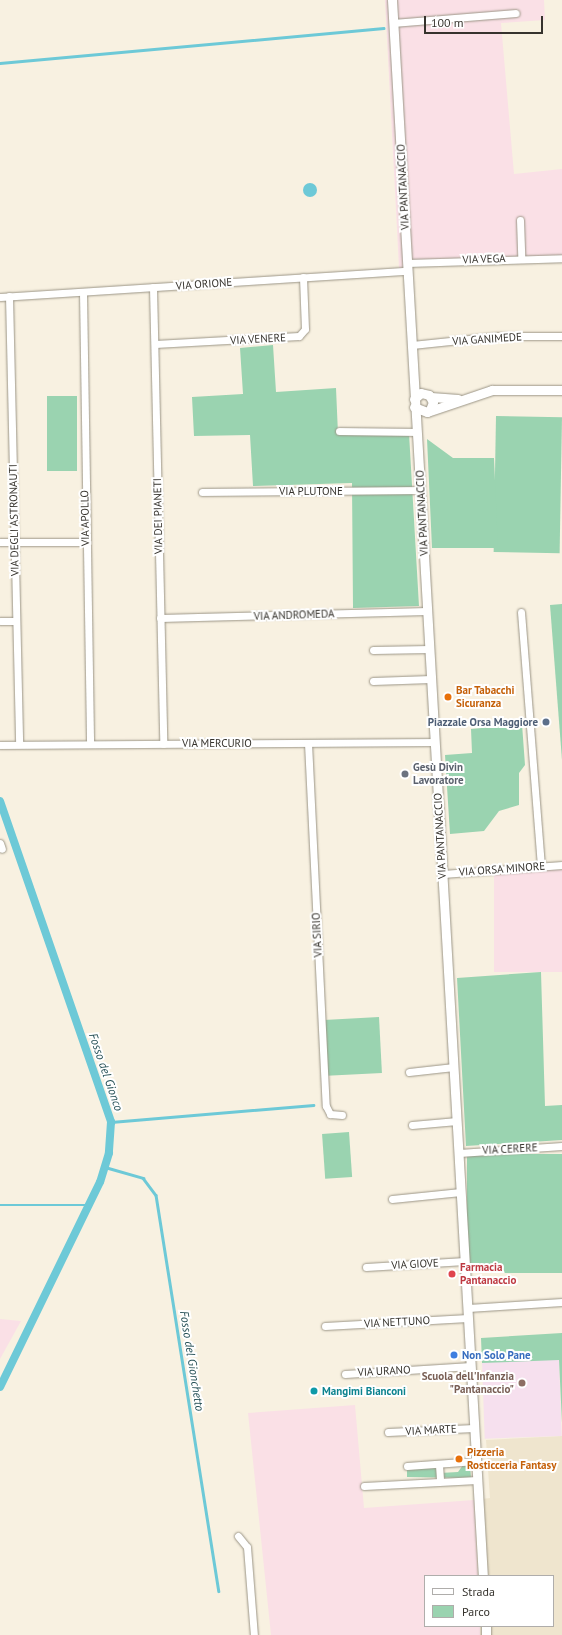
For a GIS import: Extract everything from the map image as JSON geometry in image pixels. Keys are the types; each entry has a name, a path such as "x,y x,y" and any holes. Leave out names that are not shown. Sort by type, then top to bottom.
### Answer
{"street":[{"name":"VIA PANTANACCIO","path":"392,0 414,403 430,649 483,1575"},
{"path":"393,22 516,12"},
{"path":"520,220 521,258"},
{"name":"VIA VEGA","path":"407,267 521,258 562,258"},
{"name":"VIA ORIONE","path":"0,297 303,277 407,267"},
{"name":"VIA VENERE","path":"155,344 301,335 305,329 303,277"},
{"name":"VIA DEI PIANETI","path":"153,287 163,744"},
{"name":"VIA APOLLO","path":"83,292 90,744"},
{"name":"VIA DEGLI ASTRONAUTI","path":"9,296 19,744"},
{"name":"VIA GANIMEDE","path":"412,345 498,336 562,336"},
{"name":"VIA PANTANACCIO","path":"413,374 428,394 426,411 417,432"},
{"path":"460,399 428,394 414,403 426,411 460,399 500,389 562,390"},
{"path":"339,431 417,432"},
{"name":"VIA PLUTONE","path":"202,492 420,490"},
{"path":"0,542 86,542"},
{"name":"VIA ANDROMEDA","path":"160,618 427,611"},
{"path":"521,612 541,866"},
{"path":"0,621 16,621"},
{"path":"373,650 430,649"},
{"path":"373,681 431,679"},
{"name":"VIA MERCURIO","path":"0,745 435,742"},
{"name":"VIA SIRIO","path":"308,743 326,1106 330,1114 342,1115"},
{"name":"VIA ORSA MINORE","path":"443,874 562,865"},
{"path":"410,1072 454,1067"},
{"path":"412,1125 457,1121"},
{"name":"VIA CERERE","path":"459,1153 562,1146"},
{"path":"392,1199 461,1192"},
{"name":"VIA GIOVE","path":"366,1267 465,1261"},
{"path":"468,1308 562,1302"},
{"name":"VIA NETTUNO","path":"326,1326 468,1318"},
{"name":"VIA URANO","path":"345,1374 471,1366"},
{"name":"VIA MARTE","path":"388,1432 474,1428"},
{"path":"407,1466 476,1461"},
{"path":"439,1464 440,1481"},
{"path":"364,1486 478,1480"},
{"path":"238,1536 248,1547 254,1635"}],"shaded area":[{"path":"385,0 544,0 545,20 501,23 514,174 562,169 562,262 498,261 399,268"},
{"path":"494,870 562,870 562,972 494,972"},
{"path":"0,1319 21,1321 0,1359"},
{"name":"Scuola dell'Infanzia \"Pantanaccio\"","path":"559,1359 562,1436 485,1439 482,1362"},
{"path":"355,1405 364,1508 474,1500 478,1575 424,1575 424,1627 480,1627 480,1635 271,1635 248,1413"},
{"path":"562,1436 562,1635 480,1635 480,1627 554,1627 554,1575 478,1575 474,1500 490,1498 486,1440"}],"green space":[{"path":"273,345 276,392 336,388 338,434 409,433 419,606 353,608 352,483 253,486 250,435 194,436 192,397 243,394 240,348"},
{"path":"47,396 77,396 77,471 47,471"},
{"path":"496,416 562,417 560,553 494,552"},
{"path":"427,439 453,458 494,458 498,548 432,548"},
{"path":"562,604 562,760 550,605"},
{"path":"522,724 525,765 519,773 519,805 499,811 484,831 450,834 445,755 472,753 471,729"},
{"path":"541,972 545,1106 562,1105 562,1140 466,1146 457,978"},
{"path":"379,1017 382,1073 327,1076 324,1020"},
{"path":"349,1132 352,1177 325,1179 322,1134"},
{"path":"467,1154 562,1154 562,1273 467,1273"},
{"path":"562,1333 562,1423 559,1360 482,1363 481,1338"},
{"path":"463,1465 470,1465 471,1478 407,1477 407,1469 434,1467 440,1473 458,1472"}],"water":[{"path":"310,183 315,185 317,190 315,195 310,197 305,195 303,190 305,185"}],"waterway":[{"path":"0,63 383,28"},
{"name":"Fosso del Gionco","path":"0,801 111,1122 109,1153 100,1182 0,1387"},
{"path":"111,1122 313,1105"},
{"name":"Fosso del Gionchetto","path":"105,1167 143,1178 156,1195 219,1591"},
{"path":"0,1205 89,1205"}],"place":[{"name":"Bar Tabacchi Sicuranza","path":"448,697"},
{"name":"Piazzale Orsa Maggiore","path":"546,722"},
{"name":"Gesù Divin Lavoratore","path":"405,774"},
{"name":"Farmacia Pantanaccio","path":"452,1274"},
{"name":"Non Solo Pane","path":"454,1355"},
{"name":"Scuola dell'Infanzia \"Pantanaccio\"","path":"522,1383"},
{"name":"Mangimi Bianconi","path":"314,1391"},
{"name":"Pizzeria Rosticceria Fantasy","path":"459,1459"}]}
